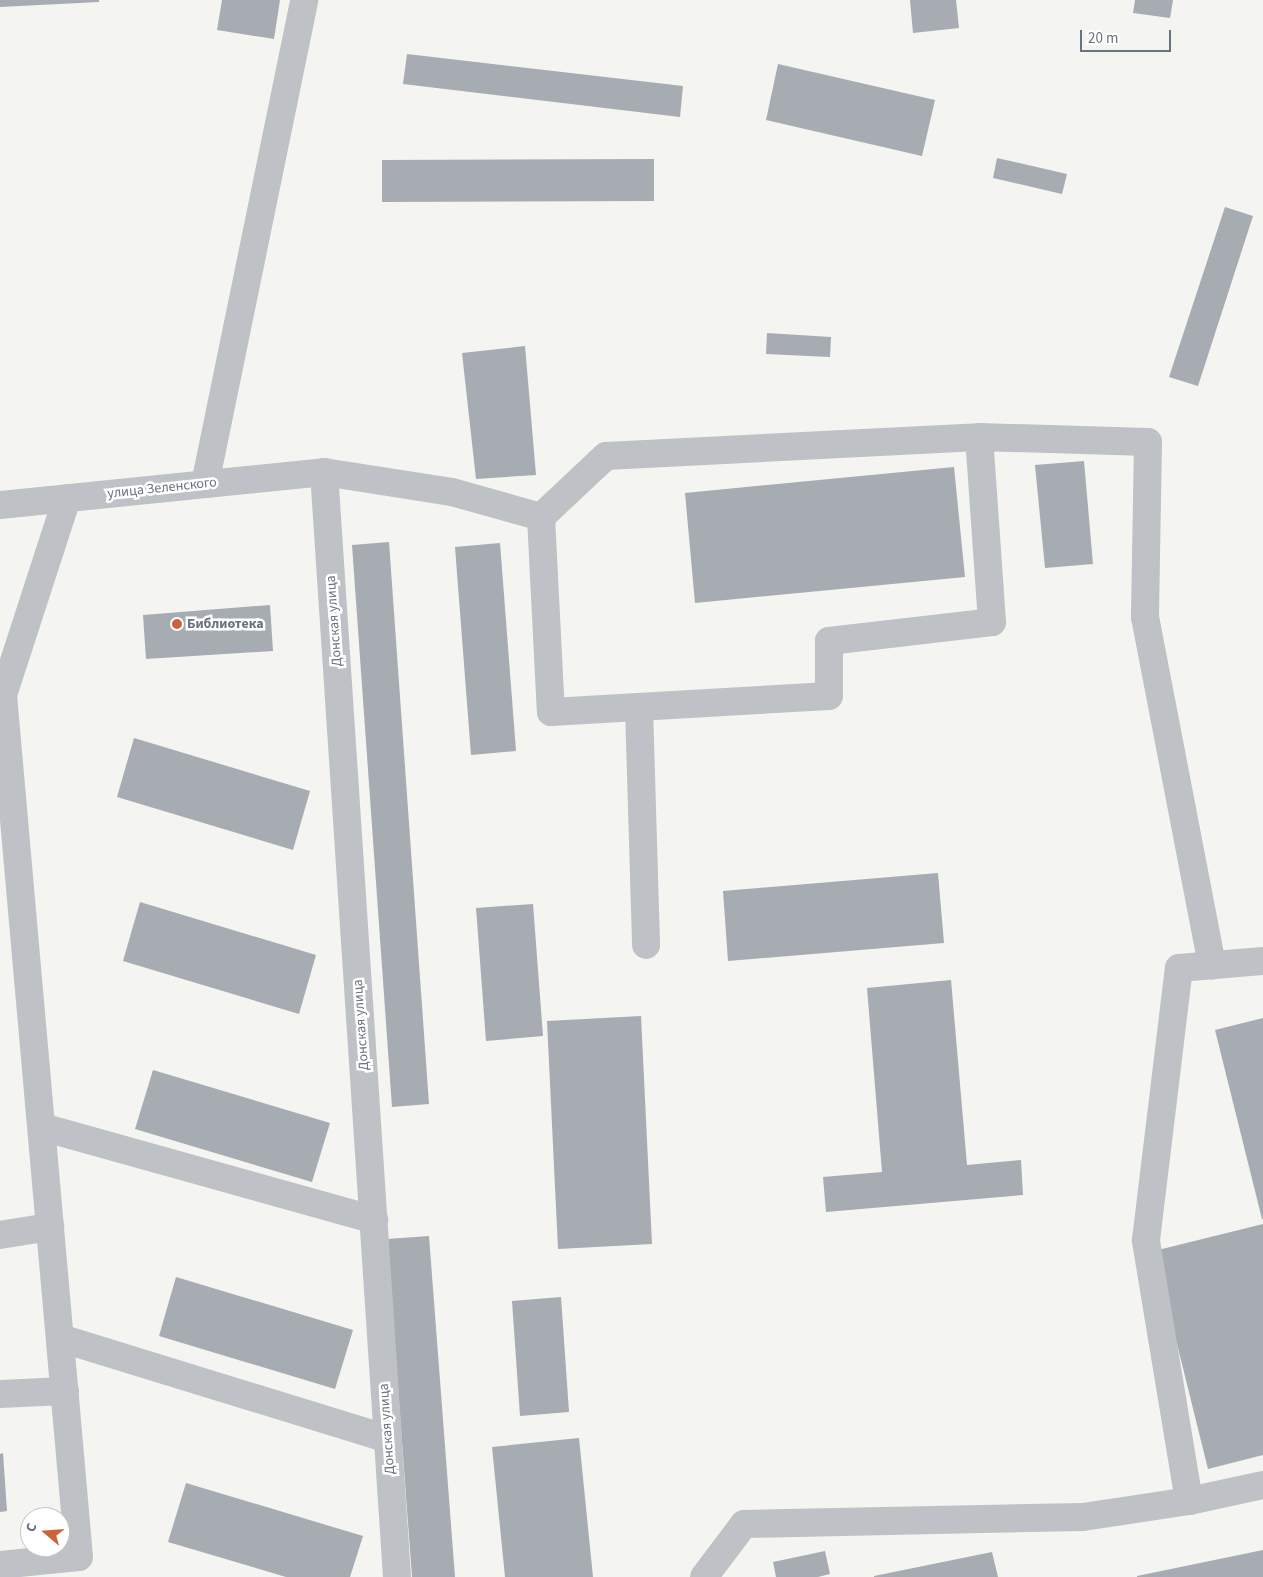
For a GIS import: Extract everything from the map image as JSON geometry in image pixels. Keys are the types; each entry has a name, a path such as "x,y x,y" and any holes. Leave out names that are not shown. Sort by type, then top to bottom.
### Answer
{"street":[{"path":"206,484 304,0"},
{"path":"979,436 992,622 829,641 829,696 551,712 542,517 606,456 979,436 1148,442 1145,617 1212,966"},
{"name":"улица Зеленского","path":"0,504 324,472 452,492 542,517"},
{"name":"Донская улица","path":"324,472 397,1577"},
{"path":"0,1565 80,1557 42,1127 9,859 3,695 67,498"},
{"path":"639,708 646,946"},
{"path":"1189,1501 1146,1240 1180,968 1263,961"},
{"path":"42,1127 374,1220"},
{"path":"0,1235 50,1227"},
{"path":"60,1338 388,1439"},
{"path":"0,1394 65,1391"},
{"path":"704,1577 744,1524 1083,1517 1189,1501 1263,1485"}],"building":[{"path":"0,0 99,0 99,2 0,7"},
{"path":"222,0 280,0 274,39 217,30"},
{"path":"910,0 956,0 959,28 913,33"},
{"path":"1135,0 1173,0 1170,18 1133,13"},
{"path":"407,54 683,86 680,117 403,84"},
{"path":"778,64 935,100 922,156 766,120"},
{"path":"997,158 1067,174 1062,194 993,178"},
{"path":"654,159 654,201 382,202 382,160"},
{"path":"1225,207 1253,216 1198,386 1169,377"},
{"path":"767,333 831,337 830,357 766,354"},
{"path":"525,346 536,475 476,479 462,353"},
{"path":"1084,461 1093,564 1045,568 1035,465"},
{"path":"954,467 965,577 695,603 685,493"},
{"path":"389,542 429,1104 392,1107 352,545"},
{"path":"500,543 516,751 471,755 455,547"},
{"path":"270,605 273,651 146,659 143,615"},
{"path":"134,738 310,791 293,850 117,797"},
{"path":"938,873 944,943 728,961 723,891"},
{"path":"140,902 316,955 299,1014 123,961"},
{"path":"533,904 543,1036 486,1041 476,908"},
{"path":"951,980 967,1165 1021,1160 1023,1195 826,1212 823,1177 882,1172 867,988"},
{"path":"641,1016 652,1244 558,1249 547,1021"},
{"path":"1263,1018 1263,1219 1262,1219 1215,1030"},
{"path":"153,1070 330,1123 312,1182 135,1129"},
{"path":"1263,1224 1263,1455 1208,1469 1154,1251"},
{"path":"429,1236 455,1577 412,1577 387,1239"},
{"path":"176,1277 353,1330 335,1389 159,1336"},
{"path":"561,1297 569,1412 520,1416 512,1301"},
{"path":"579,1438 593,1577 505,1577 492,1447"},
{"path":"3,1453 7,1511 0,1512 0,1454"},
{"path":"186,1483 363,1536 350,1577 286,1577 168,1542"},
{"path":"1263,1550 1263,1577 1137,1577 1137,1576"},
{"path":"825,1551 830,1574 818,1577 776,1577 773,1562"},
{"path":"992,1552 998,1577 874,1577 874,1576"}],"place":[{"name":"Библиотека","path":"177,624"}]}
